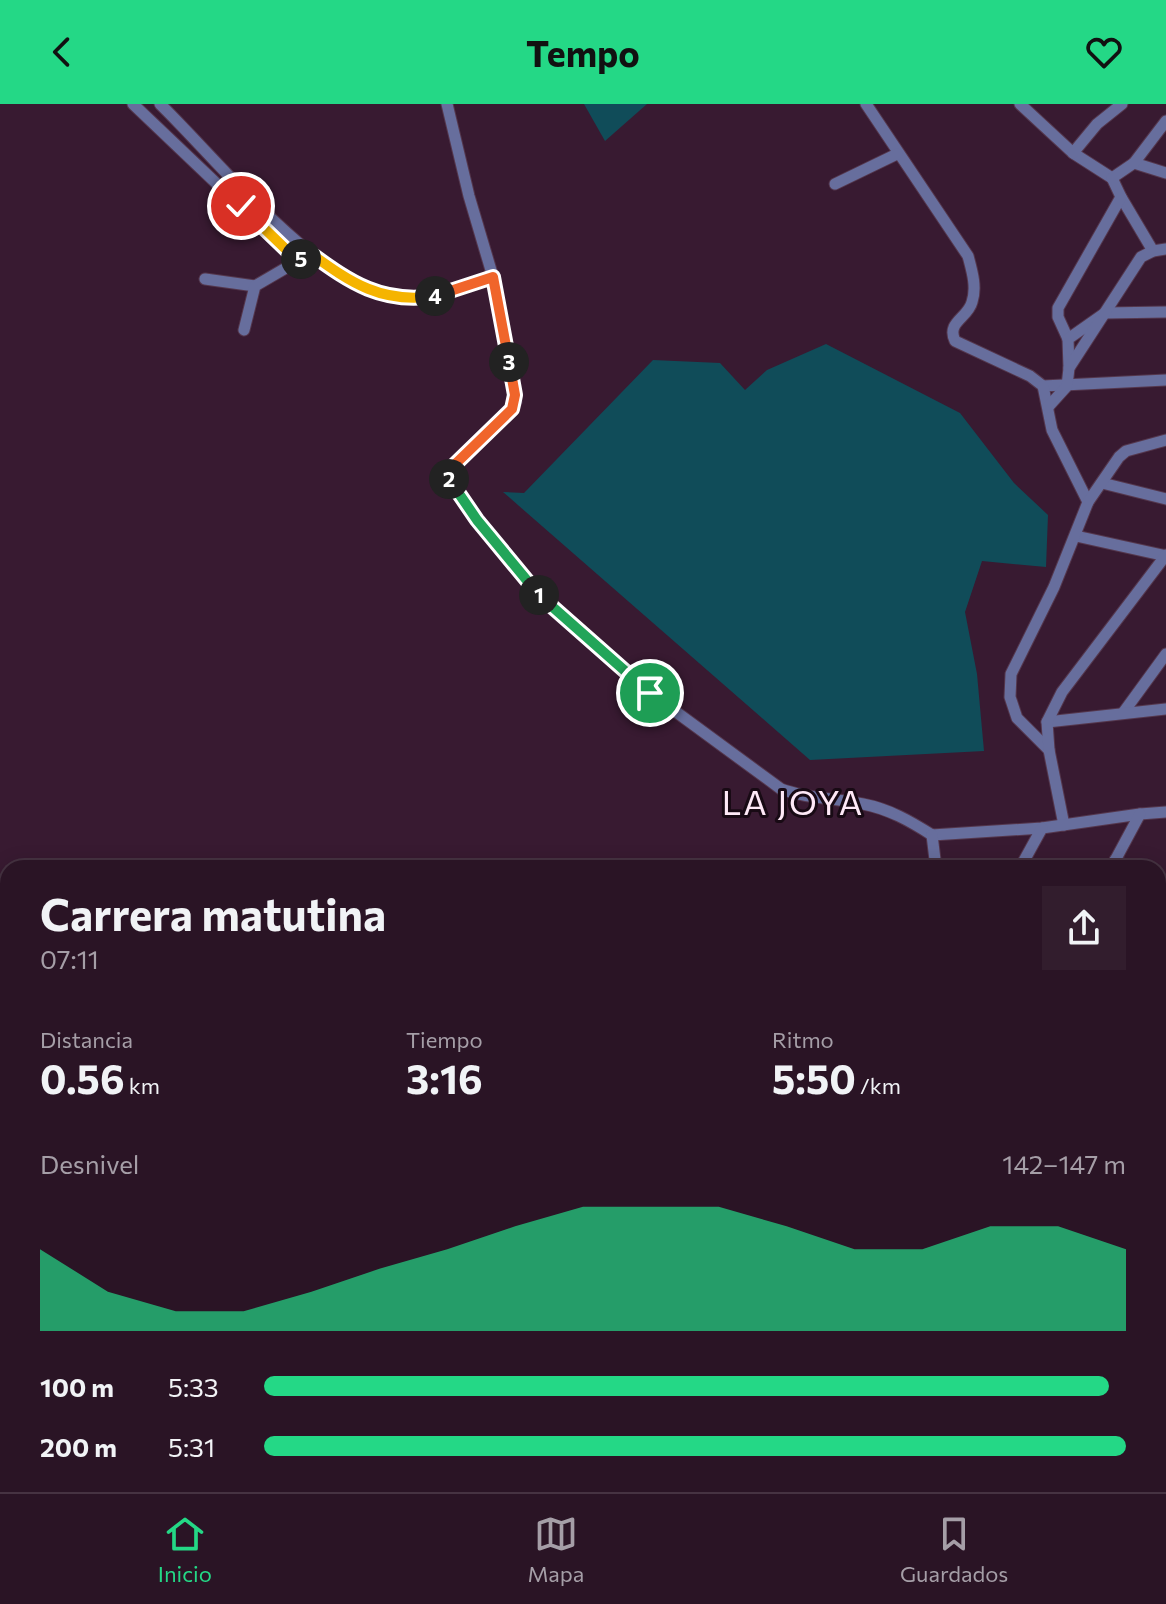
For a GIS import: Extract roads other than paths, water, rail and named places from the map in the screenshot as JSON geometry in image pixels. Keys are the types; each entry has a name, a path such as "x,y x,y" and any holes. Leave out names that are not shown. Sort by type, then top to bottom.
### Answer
{"street":[{"path":"133,104 298,261"},
{"path":"160,104 310,253 343,277 371,292 399,298 432,297 493,277"},
{"path":"447,104 493,277 516,402 445,474 477,520 546,604 653,695 781,789 802,797 862,804 886,811 899,815 932,835 1042,828 1166,812"},
{"path":"866,104 968,256 975,286 973,300 970,309 954,324 952,334 955,341 1030,376 1043,386 1166,380"},
{"path":"1020,104 1073,153 1112,178 1153,251"},
{"path":"1073,153 1097,124 1122,104"},
{"path":"1112,178 1134,163 1166,121"},
{"path":"835,184 897,154"},
{"path":"1134,163 1166,173"},
{"path":"1048,407 1067,386 1068,339 1058,317 1060,300 1121,197"},
{"path":"1069,368 1141,257 1166,249"},
{"path":"205,279 255,286 310,253"},
{"path":"244,330 255,286"},
{"path":"1068,339 1105,313 1166,312"},
{"path":"1043,386 1052,430 1088,502"},
{"path":"1049,750 1017,718 1010,697 1011,674 1076,536 1088,502 1126,451 1166,440"},
{"path":"1102,483 1166,499"},
{"path":"1064,825 1049,750 1047,722 1062,692 1166,556 1076,536"},
{"path":"1123,713 1166,654"},
{"path":"1047,722 1166,709"},
{"path":"1115,860 1140,814"},
{"path":"1024,860 1042,828"},
{"path":"932,835 935,860"}],"water":[{"path":"584,104 647,104 605,141"},
{"path":"826,344 960,413 1014,483 1048,515 1046,567 982,561 965,612 977,674 984,751 810,760 503,492 524,493 653,360 720,363 745,390 767,370"}],"district":[{"name":"LA JOYA","path":"793,803"}]}
